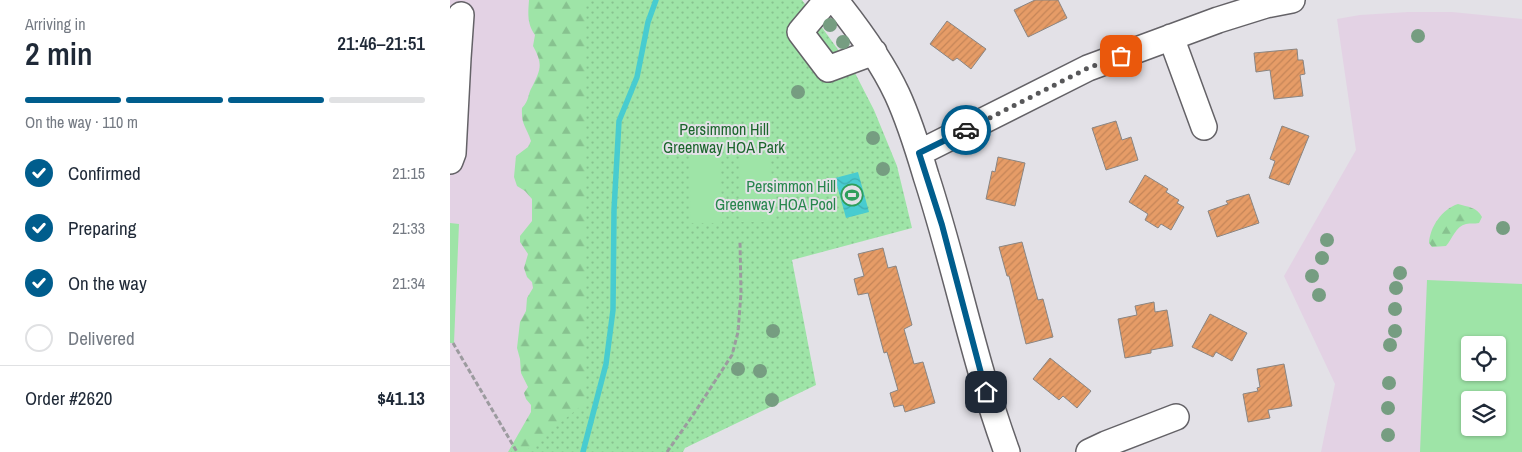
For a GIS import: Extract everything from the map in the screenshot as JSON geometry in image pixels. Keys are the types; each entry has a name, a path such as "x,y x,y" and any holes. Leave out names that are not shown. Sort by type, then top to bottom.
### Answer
{"street":[{"path":"827,0 800,32 828,70 874,52"},
{"path":"835,0 862,33 898,96 942,225 978,363 1007,452"},
{"path":"919,153 1088,68 1171,37 1266,5 1292,0"},
{"path":"450,161 453,153 454,58 461,15"},
{"path":"1171,37 1204,127"},
{"path":"1089,452 1176,417"}],"path":[{"path":"667,452 732,354 738,332 741,293 740,242"},
{"path":"453,342 518,452"}],"shaded area":[{"path":"450,0 585,0 586,402 524,452 450,452"},
{"path":"1408,12 1452,12 1522,19 1522,452 1321,452 1335,384 1284,276 1356,150 1337,19 1360,15"}],"green space":[{"path":"529,0 788,0 628,452 508,452 531,412 531,405 524,393 528,387 521,373 517,348 520,322 526,311 527,298 533,288 532,282 527,277 524,268 528,254 520,242 520,236 532,221 532,199 517,186 514,177 516,156 528,147 531,141 523,122 522,108 525,105 540,67 533,46 535,35 529,19"},
{"name":"Persimmon Hill Greenway HOA Park","path":"585,0 802,0 855,73 874,110 897,166 912,228 792,260 816,385 685,448 683,452 524,452 586,402"},
{"path":"770,154 771,222 740,222 739,155"},
{"path":"720,155 722,223 691,223 689,156"},
{"path":"1458,204 1478,211 1482,217 1479,223 1463,225 1457,230 1446,246 1432,247 1429,243 1434,225 1442,214"},
{"path":"450,223 459,224 454,343 450,343"},
{"path":"1427,280 1522,284 1522,452 1420,452"}],"water":[{"name":"Persimmon Hill Greenway HOA Pool","path":"858,172 869,212 846,218 835,178"}],"building":[{"path":"1035,0 1058,0 1067,18 1028,37 1014,10"},
{"path":"947,21 986,49 971,69 957,58 953,61 930,44"},
{"path":"1297,49 1298,60 1303,60 1305,74 1300,75 1303,96 1274,99 1270,70 1256,72 1254,53"},
{"path":"1116,121 1122,140 1131,137 1138,160 1106,170 1092,128"},
{"path":"1282,126 1309,136 1289,185 1269,178 1275,161 1270,159"},
{"path":"998,157 1025,163 1015,206 986,199 992,171 995,172"},
{"path":"1145,175 1168,189 1166,192 1179,200 1177,203 1184,207 1171,230 1161,224 1158,228 1145,220 1148,214 1129,202"},
{"path":"1249,194 1259,223 1217,237 1208,211 1228,204 1226,201"},
{"path":"1022,242 1038,300 1043,299 1053,337 1026,344 1009,276 1007,276 999,247"},
{"path":"883,248 888,268 896,266 912,325 904,329 914,364 923,362 935,403 905,412 903,405 894,407 890,393 898,390 887,352 884,353 868,293 858,295 854,279 864,276 858,254"},
{"path":"1154,302 1155,312 1167,310 1173,346 1125,358 1118,319 1137,315 1135,306"},
{"path":"1210,314 1247,333 1232,361 1216,352 1213,357 1192,347"},
{"path":"1050,358 1091,391 1077,408 1063,396 1059,400 1033,379"},
{"path":"1284,364 1292,406 1268,410 1270,418 1248,422 1243,394 1258,391 1257,388 1260,387 1257,369"}],"waterway":[{"path":"583,452 606,364 613,310 614,210 619,121 637,77 648,22 656,0"}],"way so far":[{"path":"966,130 1088,68 1121,56"}],"place":[{"name":"Persimmon Hill Greenway HOA Pool","path":"852,195"}],"route":[{"path":"966,130 919,153 942,225 986,392"}]}
